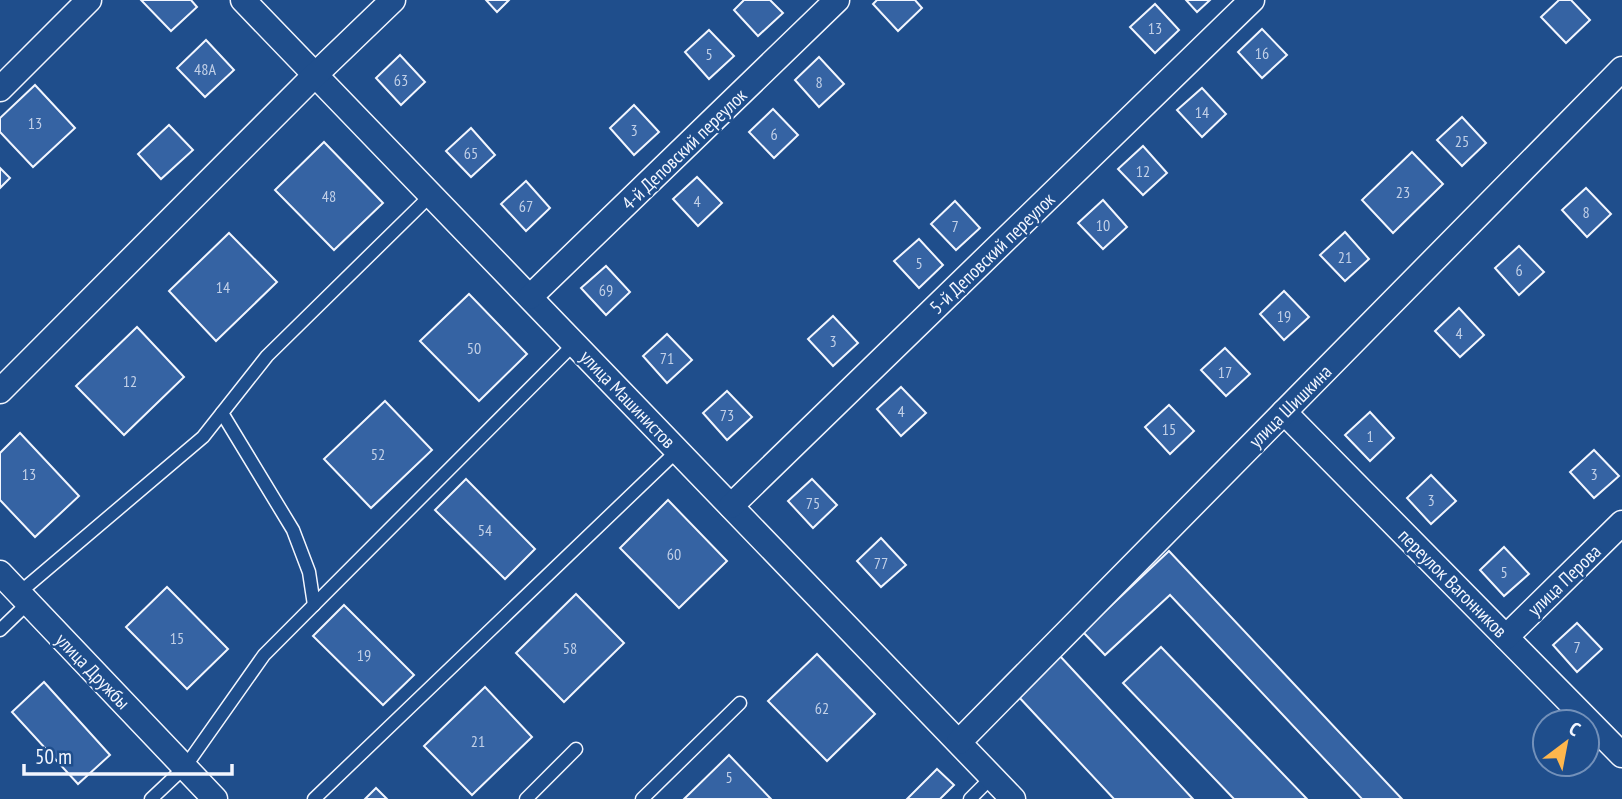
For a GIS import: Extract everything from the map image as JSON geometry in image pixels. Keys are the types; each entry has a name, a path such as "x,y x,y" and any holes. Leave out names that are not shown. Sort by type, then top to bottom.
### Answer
{"street":[{"path":"0,89 89,0"},
{"name":"улица Машинистов","path":"243,0 1013,799"},
{"path":"0,391 393,0"},
{"name":"4-й Деповский переулок","path":"530,297 838,0"},
{"name":"5-й Деповский переулок","path":"731,506 1252,0"},
{"name":"улица Шишкина","path":"959,742 1622,69"},
{"name":"переулок Вагонников","path":"1284,412 1622,755"},
{"name":"улица Перова","path":"1506,637 1622,523"},
{"name":"улица Дружбы","path":"0,573 215,799"}],"lane":[{"path":"0,630 24,598 204,436 267,356 431,195"},
{"path":"151,799 185,767 264,655 574,344"},
{"path":"222,413 293,530 309,572 314,605"},
{"path":"314,799 678,450"},
{"path":"642,799 740,703"},
{"path":"526,799 576,749"},
{"path":"970,799 992,777"}],"building":[{"path":"141,0 191,0 197,7 171,31"},
{"path":"486,0 509,0 497,12"},
{"path":"744,0 770,0 783,13 758,36 734,10"},
{"path":"877,0 915,0 922,8 898,31 873,4"},
{"path":"1186,0 1210,0 1197,12"},
{"path":"1559,0 1571,0 1590,20 1566,43 1541,17"},
{"path":"1155,4 1179,30 1155,53 1130,27"},
{"path":"1262,29 1287,55 1262,78 1238,52"},
{"path":"709,30 734,56 709,79 685,52"},
{"path":"206,40 234,70 205,97 177,68"},
{"path":"400,55 425,82 401,105 376,78"},
{"path":"819,57 844,84 819,107 795,80"},
{"path":"35,85 75,128 33,167 0,132 0,118"},
{"path":"1202,88 1226,114 1202,137 1177,110"},
{"path":"634,105 659,132 634,155 610,128"},
{"path":"773,109 798,135 774,158 749,132"},
{"path":"1462,117 1486,143 1462,166 1437,140"},
{"path":"169,125 193,150 161,179 138,154"},
{"path":"471,128 495,155 471,177 446,151"},
{"path":"324,142 383,203 334,250 275,190"},
{"path":"1143,146 1167,173 1143,195 1118,169"},
{"path":"1412,152 1443,184 1393,233 1362,200"},
{"path":"0,168 10,178 0,188"},
{"path":"697,177 722,203 698,226 673,199"},
{"path":"526,181 550,208 526,231 501,204"},
{"path":"1586,188 1611,214 1587,237 1562,210"},
{"path":"1103,200 1127,227 1103,249 1078,223"},
{"path":"955,201 980,228 956,250 931,224"},
{"path":"1345,232 1369,259 1345,281 1320,255"},
{"path":"229,233 277,282 216,341 169,291"},
{"path":"919,239 943,265 919,288 894,261"},
{"path":"1519,246 1544,272 1519,295 1495,268"},
{"path":"606,266 630,292 606,315 581,288"},
{"path":"1284,291 1309,317 1284,340 1260,314"},
{"path":"469,294 527,354 479,401 420,341"},
{"path":"1459,308 1484,335 1460,357 1435,331"},
{"path":"833,316 858,343 833,366 808,339"},
{"path":"137,327 184,377 124,435 76,386"},
{"path":"667,334 692,360 667,383 643,356"},
{"path":"1225,348 1250,374 1226,396 1201,370"},
{"path":"901,387 926,413 901,436 877,409"},
{"path":"727,391 752,417 727,440 703,413"},
{"path":"385,401 432,450 371,508 324,459"},
{"path":"1169,405 1194,431 1170,454 1145,427"},
{"path":"1370,412 1394,438 1370,461 1345,435"},
{"path":"20,433 79,496 35,537 0,500 0,453"},
{"path":"1594,450 1619,476 1594,498 1570,472"},
{"path":"1431,475 1456,501 1431,524 1407,498"},
{"path":"466,479 535,549 505,579 435,510"},
{"path":"812,479 837,505 813,528 788,501"},
{"path":"668,500 727,561 679,608 620,548"},
{"path":"881,538 906,565 881,587 857,561"},
{"path":"1504,547 1529,574 1504,596 1480,570"},
{"path":"1169,551 1402,799 1362,799 1170,595 1105,655 1083,632"},
{"path":"167,587 228,649 187,689 126,627"},
{"path":"576,594 624,643 564,702 516,653"},
{"path":"344,605 414,675 383,705 313,636"},
{"path":"1577,623 1602,649 1577,672 1553,645"},
{"path":"1161,647 1307,799 1234,799 1123,683"},
{"path":"817,654 875,714 827,761 768,701"},
{"path":"1059,655 1193,799 1114,799 1017,695"},
{"path":"44,682 110,755 78,784 12,712"},
{"path":"485,687 532,737 472,795 424,746"},
{"path":"729,755 771,799 684,799"},
{"path":"937,769 954,785 940,799 907,799"},
{"path":"376,788 387,799 365,799"}]}
